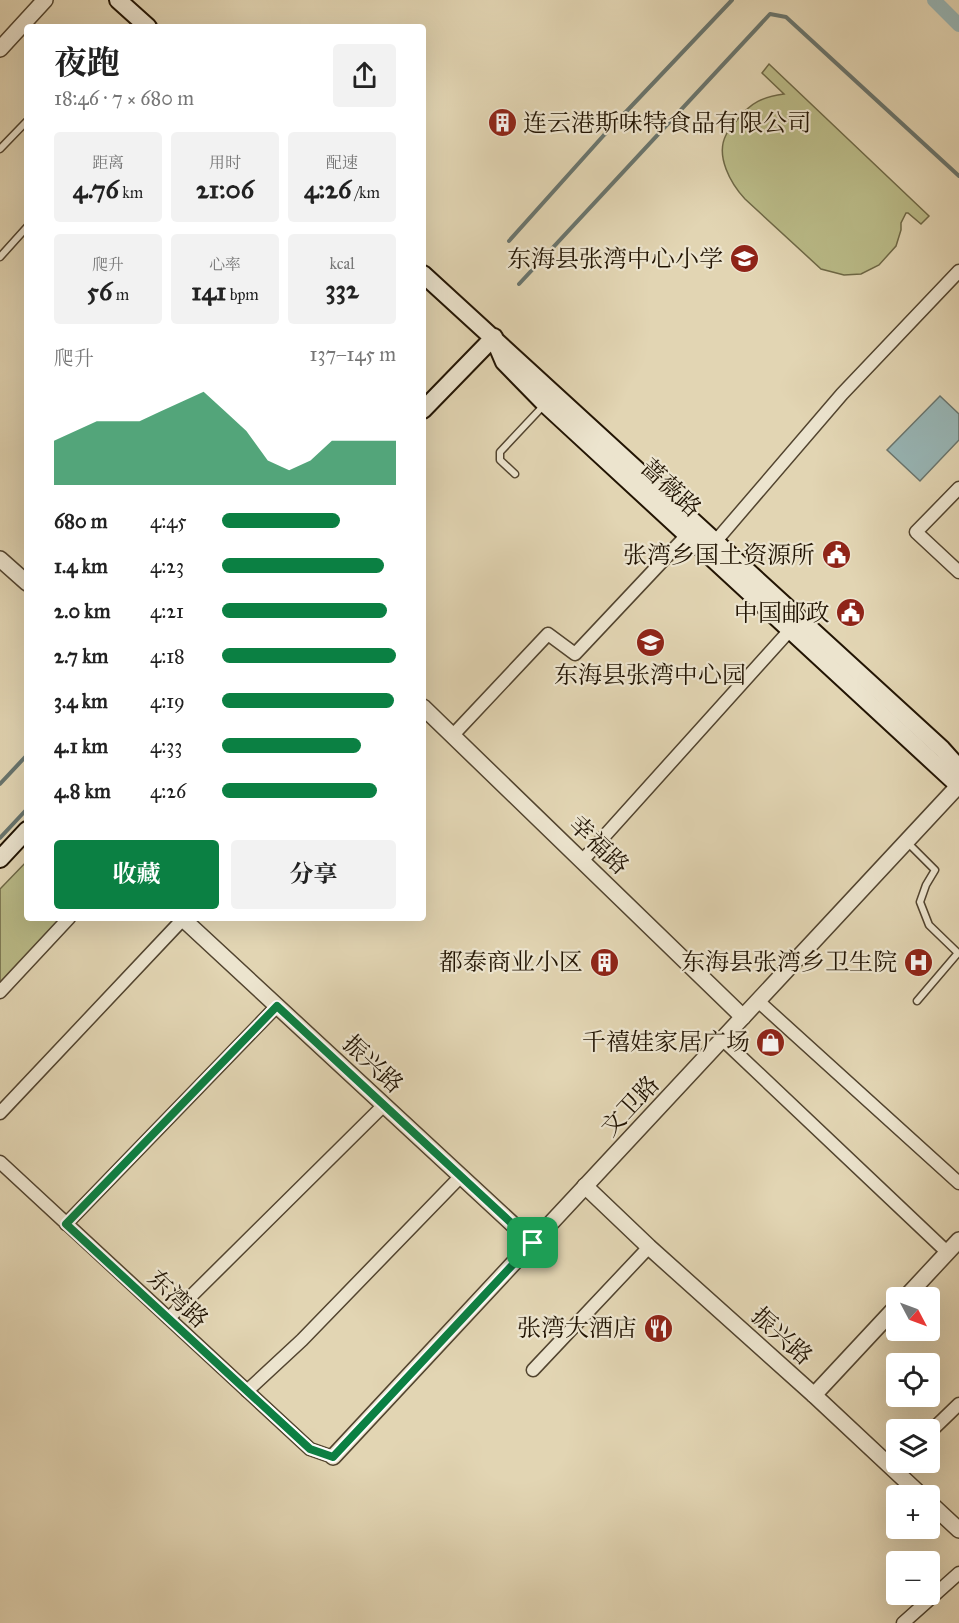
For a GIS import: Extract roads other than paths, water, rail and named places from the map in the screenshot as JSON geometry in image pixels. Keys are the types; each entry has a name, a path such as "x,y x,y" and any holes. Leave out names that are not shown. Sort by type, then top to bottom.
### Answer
{"main road":[{"path":"118,0 145,24"},
{"name":"蔷薇路","path":"426,276 942,749 959,768"},
{"path":"426,407 494,337"},
{"name":"蔷薇路","path":"494,337 504,362 545,404 959,786"},
{"path":"0,859 24,833"}],"street":[{"path":"0,49 45,0"},
{"path":"715,542 842,394 959,271"},
{"path":"959,488 916,532 959,572"},
{"path":"453,735 548,634 575,654 687,535"},
{"path":"0,559 24,580"},
{"path":"582,861 790,630"},
{"name":"幸福路","path":"426,710 743,1017"},
{"name":"文卫路","path":"333,1457 959,786"},
{"path":"0,992 66,921"},
{"path":"0,1113 181,921"},
{"name":"振兴路","path":"185,921 533,1243"},
{"path":"758,1001 959,1183"},
{"path":"66,1224 277,1006"},
{"path":"722,1039 947,1252"},
{"path":"168,1318 384,1105"},
{"name":"东湾路","path":"0,1162 310,1449 333,1457"},
{"path":"247,1391 302,1340 461,1176"},
{"name":"振兴路","path":"585,1186 814,1395 886,1457"},
{"path":"915,1287 959,1240"},
{"path":"533,1370 649,1246"},
{"path":"814,1395 886,1318"},
{"path":"940,1422 959,1404"},
{"name":"振兴路","path":"902,1473 912,1485"},
{"path":"940,1512 959,1530"},
{"path":"903,1623 959,1573"}],"lane":[{"path":"0,149 24,124"},
{"path":"0,257 24,230"},
{"path":"514,474 500,460 500,452 545,404"},
{"path":"906,841 935,870 920,902 929,925 958,954 917,1001"}],"water":[{"path":"940,396 959,414 959,440 920,481 887,450"}],"waterway":[{"path":"509,241 604,135 732,0"},
{"path":"934,0 959,25"},
{"path":"519,284 770,14 786,17 959,176"},
{"path":"0,784 24,758"},
{"path":"0,838 24,812"}],"place":[{"name":"连云港斯味特食品有限公司","path":"502,123"},
{"name":"东海县张湾中心小学","path":"744,259"},
{"name":"张湾乡国土资源所","path":"836,555"},
{"name":"中国邮政","path":"851,613"},
{"name":"东海县张湾中心园","path":"650,642"},
{"name":"都泰商业小区","path":"604,962"},
{"name":"东海县张湾乡卫生院","path":"918,962"},
{"name":"千禧娃家居广场","path":"771,1042"},
{"name":"张湾大酒店","path":"658,1328"}]}
